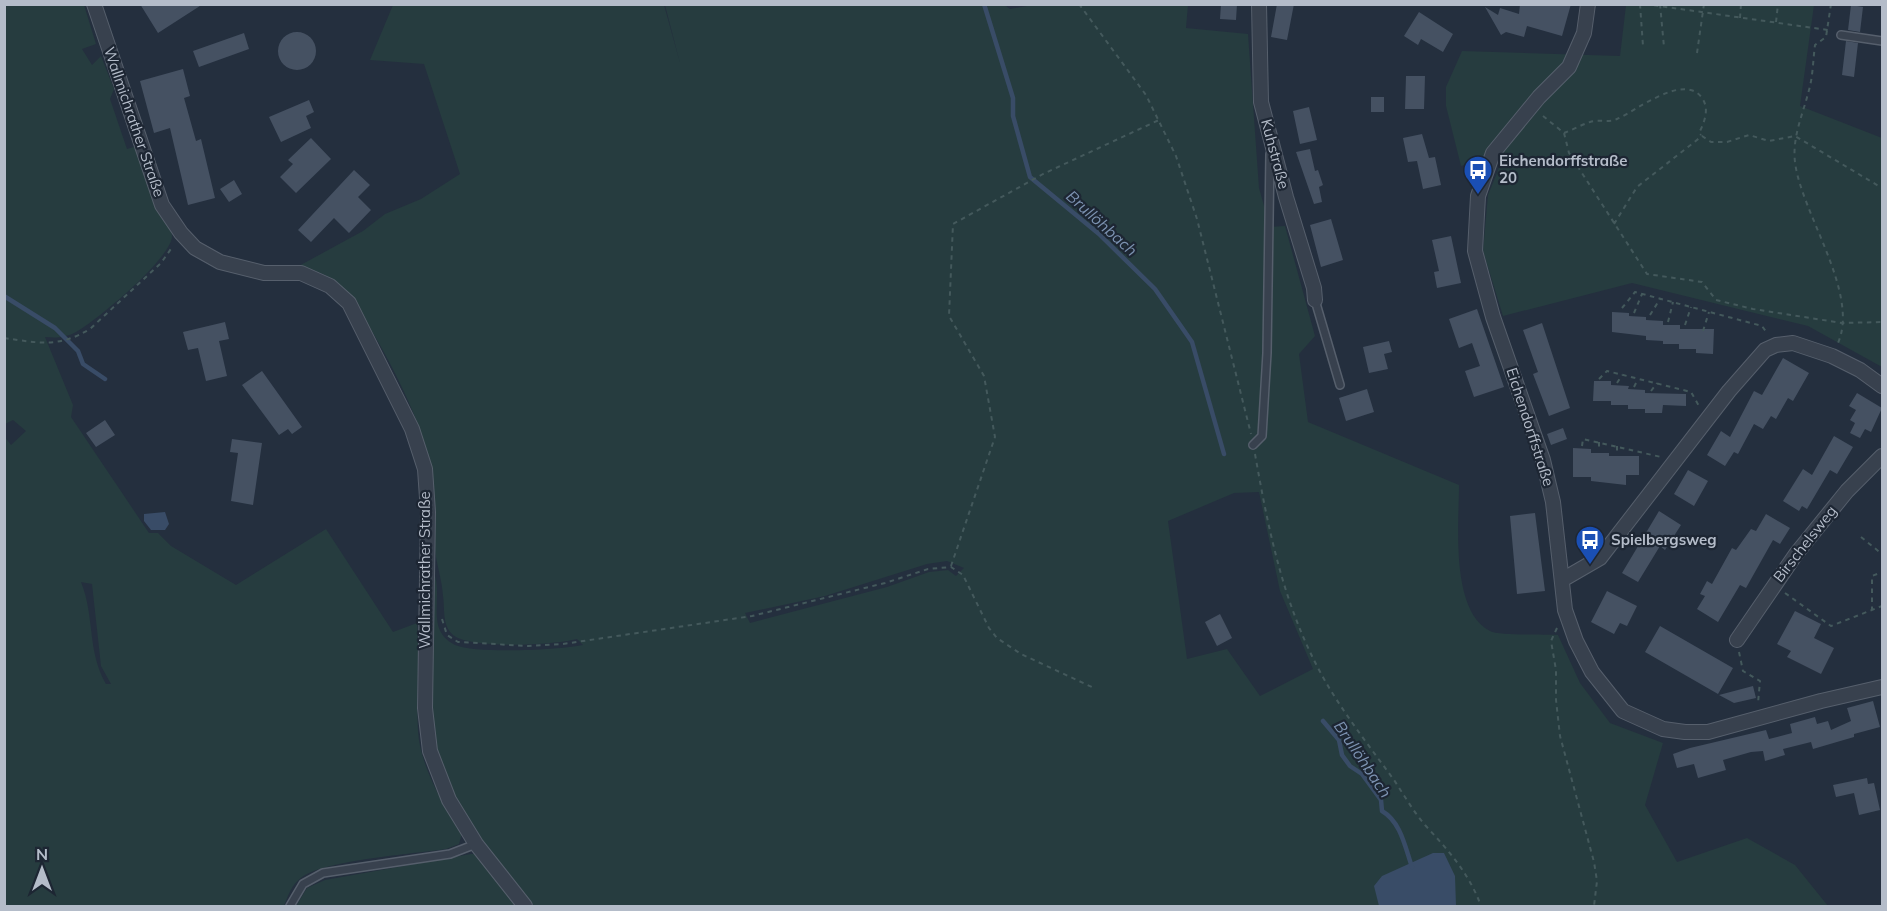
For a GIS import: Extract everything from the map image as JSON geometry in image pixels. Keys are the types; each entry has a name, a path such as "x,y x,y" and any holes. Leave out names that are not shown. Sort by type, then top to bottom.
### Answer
{"street":[{"name":"Wallmichrather Straße","path":"94,4 162,205 181,233 195,248 220,262 264,273 301,273 330,286 349,303 412,429 425,469 428,512 424,664 430,751 449,800 476,844 525,906"},
{"name":"Kuhstraße","path":"1259,4 1261,102 1314,288 1315,300"},
{"name":"Eichendorffstraße","path":"1588,4 1584,33 1569,67 1531,107 1493,153 1478,196 1475,251 1493,317 1543,460 1553,502 1565,610 1576,641 1592,672 1623,711 1663,729 1708,732 1758,717 1882,687"},
{"path":"1562,580 1600,558 1765,350 1776,345 1793,343 1832,356 1860,370 1882,386"},
{"name":"Birschelsweg","path":"1737,640 1773,585 1847,491 1882,456"}],"lane":[{"path":"1841,35 1882,41"},
{"path":"1253,445 1262,436 1267,353 1270,134"},
{"path":"1315,300 1340,385"},
{"path":"290,906 303,884 323,873 450,854 476,844"}],"path":[{"path":"1079,4 1129,70 1159,120 1176,156 1197,219 1253,445 1274,555 1284,591 1312,658 1334,695 1424,823 1444,843 1463,869 1481,906"},
{"path":"1640,4 1643,46"},
{"path":"1646,4 1828,30"},
{"path":"1688,10 1689,4"},
{"path":"1697,53 1704,4"},
{"path":"1740,18 1741,4"},
{"path":"1776,23 1778,4"},
{"path":"1831,4 1826,37 1815,45 1810,88 1795,136 1795,161 1799,181 1828,255 1839,292 1842,323 1840,337 1832,356"},
{"path":"1661,6 1664,47"},
{"path":"1563,133 1590,122 1614,120 1660,94 1684,90 1696,92 1704,102 1706,114 1699,134 1711,142 1727,142 1749,135 1769,141 1795,136 1882,188"},
{"path":"1531,107 1563,133 1569,153 1647,274 1702,282 1716,300 1785,315 1842,323 1882,322"},
{"path":"951,567 995,436 984,376 949,316 953,224 1043,174 1159,120"},
{"path":"1614,224 1637,186 1702,136"},
{"path":"4,338 47,344 66,341 84,332 161,263 181,233"},
{"path":"1622,308 1635,292 1761,326 1776,345"},
{"path":"1634,313 1642,294"},
{"path":"1650,315 1660,299"},
{"path":"1668,322 1673,302"},
{"path":"1685,326 1691,307"},
{"path":"1703,331 1709,312"},
{"path":"1599,379 1607,371 1692,392 1707,422"},
{"path":"1617,383 1622,375"},
{"path":"1634,387 1638,379"},
{"path":"1651,391 1657,383"},
{"path":"1582,446 1583,439 1657,455 1675,462"},
{"path":"1599,442 1599,450"},
{"path":"1617,446 1617,454"},
{"path":"1861,537 1882,554"},
{"path":"441,611 447,635 458,642 529,646 563,644 752,616 885,583 928,568 951,567 963,575 989,628 997,639 1021,654 1094,688"},
{"path":"1872,611 1872,576 1882,572"},
{"path":"1773,585 1831,626 1882,606"},
{"path":"1565,610 1551,641 1556,670 1556,700 1560,736 1594,862 1597,881 1594,906"},
{"path":"1737,640 1743,671 1760,681 1758,717"}],"green space":[{"path":"1003,4 1010,9 1037,4 1188,5 1186,28 1248,34 1259,188 1270,227 1285,226 1315,336 1299,354 1308,422 1459,485 1459,565 1468,605 1477,621 1495,633 1558,635 1580,683 1610,723 1663,743 1645,805 1677,862 1747,838 1795,865 1828,906 534,906 472,825 448,780 439,756 433,730 430,691 433,570 437,584 438,625 444,637 455,645 481,650 538,650 583,645 577,639 550,643 493,644 461,639 452,634 445,621 436,557 428,456 414,415 376,337 347,295 325,275 297,267 363,231 385,214 421,199 460,174 424,64 370,60 393,5 664,5 680,63 665,5","holes":["1259,492 1280,591 1313,669 1260,696 1227,649 1187,659 1168,521 1234,493","947,561 964,568 956,576 948,570 929,572 887,587 750,623 745,613 825,596 927,564"]},
{"path":"5,5 84,5 96,44 82,49 92,65 101,56 114,89 110,99 127,149 137,146 155,199 172,236 169,246 147,273 86,326 72,334 45,337 73,405 71,417 149,533 158,533 171,546 236,585 326,529 393,632 417,623 420,744 434,785 462,833 459,844 446,849 349,862 314,871 302,877 295,884 284,906 5,906 4,436 11,445 26,431 13,420 5,424","holes":["81,582 92,584 101,666 111,684 106,684 96,659 88,608"]},
{"path":"1626,5 1814,5 1800,106 1882,138 1882,367 1808,326 1632,283 1503,316 1483,251 1488,195 1505,153 1461,166 1446,106 1446,87 1462,51 1620,56"},
{"path":"478,854 519,906 296,906 307,888 325,880"}],"water":[{"path":"165,512 169,524 165,530 151,530 144,521 144,514"},
{"path":"1433,853 1444,853 1455,876 1456,906 1379,906 1374,886 1382,876"}],"building":[{"path":"140,4 203,4 158,33"},
{"path":"1221,4 1237,4 1236,20 1220,19"},
{"path":"1277,4 1294,4 1287,40 1271,37"},
{"path":"1520,4 1571,4 1562,36 1527,26 1524,37 1506,32 1501,35 1485,7 1498,15 1500,8 1519,14"},
{"path":"1851,5 1863,7 1860,32 1848,30"},
{"path":"1419,12 1453,34 1443,52 1421,39 1418,45 1404,36"},
{"path":"297,32 311,37 316,51 311,65 297,70 283,65 278,51 283,37"},
{"path":"244,33 249,49 199,67 193,51"},
{"path":"1846,41 1858,43 1854,77 1842,75"},
{"path":"183,69 190,96 184,98 196,141 201,139 215,198 188,205 170,128 154,133 140,81"},
{"path":"1406,76 1425,76 1424,109 1405,109"},
{"path":"1371,97 1384,97 1384,112 1371,112"},
{"path":"309,100 314,112 306,116 311,128 281,142 269,117"},
{"path":"1309,107 1317,140 1300,144 1293,111"},
{"path":"1422,134 1429,158 1435,157 1441,185 1423,189 1417,161 1408,162 1403,138"},
{"path":"311,138 331,159 296,193 280,177 293,164 288,160"},
{"path":"1310,149 1315,171 1318,170 1323,185 1319,187 1322,202 1314,204 1296,152"},
{"path":"354,170 370,185 358,197 371,210 349,233 334,218 311,242 298,230"},
{"path":"234,180 242,194 229,202 220,189"},
{"path":"1331,219 1343,260 1321,267 1310,225"},
{"path":"1451,236 1461,283 1437,288 1434,272 1439,271 1432,240"},
{"path":"1477,309 1504,387 1474,397 1465,371 1480,366 1472,343 1459,348 1449,319"},
{"path":"1612,312 1646,317 1646,320 1663,321 1663,325 1680,325 1680,329 1714,329 1713,354 1696,353 1696,349 1679,349 1679,344 1663,344 1663,341 1646,340 1646,336 1612,332"},
{"path":"225,322 229,339 219,341 227,376 206,381 198,348 188,350 183,332"},
{"path":"1542,323 1570,408 1549,416 1533,374 1538,372 1523,330"},
{"path":"1389,341 1392,352 1384,354 1388,369 1369,373 1363,347"},
{"path":"1783,358 1809,373 1793,401 1788,398 1776,419 1771,416 1763,429 1754,424 1738,454 1734,452 1725,466 1707,455 1721,431 1730,437 1754,391 1762,395"},
{"path":"262,371 302,427 292,434 288,429 279,435 242,385"},
{"path":"1594,381 1611,381 1611,385 1629,386 1628,389 1645,390 1645,393 1686,394 1686,406 1663,405 1662,413 1645,413 1645,409 1628,409 1628,405 1611,405 1611,401 1593,401"},
{"path":"1367,389 1374,412 1346,421 1339,398"},
{"path":"1857,393 1882,408 1871,432 1865,429 1860,438 1850,433 1855,423 1850,420 1856,410 1849,406"},
{"path":"105,420 115,435 96,447 86,433"},
{"path":"1563,428 1567,439 1551,445 1547,434"},
{"path":"1834,436 1853,447 1837,474 1830,470 1807,509 1802,506 1799,511 1783,501 1803,469 1812,475"},
{"path":"232,439 262,443 253,505 231,501 238,453 230,452"},
{"path":"1573,448 1591,449 1591,453 1609,453 1609,456 1639,456 1639,475 1626,475 1626,485 1591,481 1591,477 1573,477"},
{"path":"1688,470 1708,481 1694,506 1674,494"},
{"path":"1659,511 1681,525 1665,550 1660,546 1638,582 1622,573"},
{"path":"1535,513 1545,591 1517,594 1510,516"},
{"path":"1766,514 1790,528 1780,544 1773,540 1746,588 1740,585 1718,622 1697,609 1705,596 1700,594 1707,581 1712,584 1732,548 1736,550 1751,529 1756,531"},
{"path":"1607,591 1637,606 1627,626 1620,623 1614,634 1591,622"},
{"path":"1795,611 1821,624 1814,638 1834,648 1821,674 1787,657 1791,651 1777,644"},
{"path":"1220,614 1232,638 1217,646 1205,622"},
{"path":"1660,626 1733,668 1718,694 1645,652"},
{"path":"1753,686 1756,698 1734,703 1719,695"},
{"path":"1873,701 1880,727 1854,734 1854,737 1813,749 1811,742 1783,749 1785,755 1765,761 1763,751 1751,752 1723,760 1726,770 1698,778 1694,764 1677,768 1673,754 1690,748 1766,730 1769,739 1792,733 1790,724 1815,717 1817,724 1828,721 1831,730 1851,721 1847,708"},
{"path":"1867,778 1868,784 1874,783 1880,810 1859,815 1854,793 1836,797 1833,785"}],"waterway":[{"name":"Brullöhbach","path":"984,4 1013,98 1013,116 1030,177 1099,234 1155,289 1192,342 1224,454"},
{"path":"4,296 55,328 78,351 83,364 105,379"},
{"name":"Brullöhbach","path":"1323,721 1339,740 1342,755 1350,766 1362,774 1381,800 1382,811 1398,828 1412,867"}],"place":[{"name":"Eichendorffstraße 20","path":"1478,196"},
{"name":"Spielbergsweg","path":"1590,566"}]}
